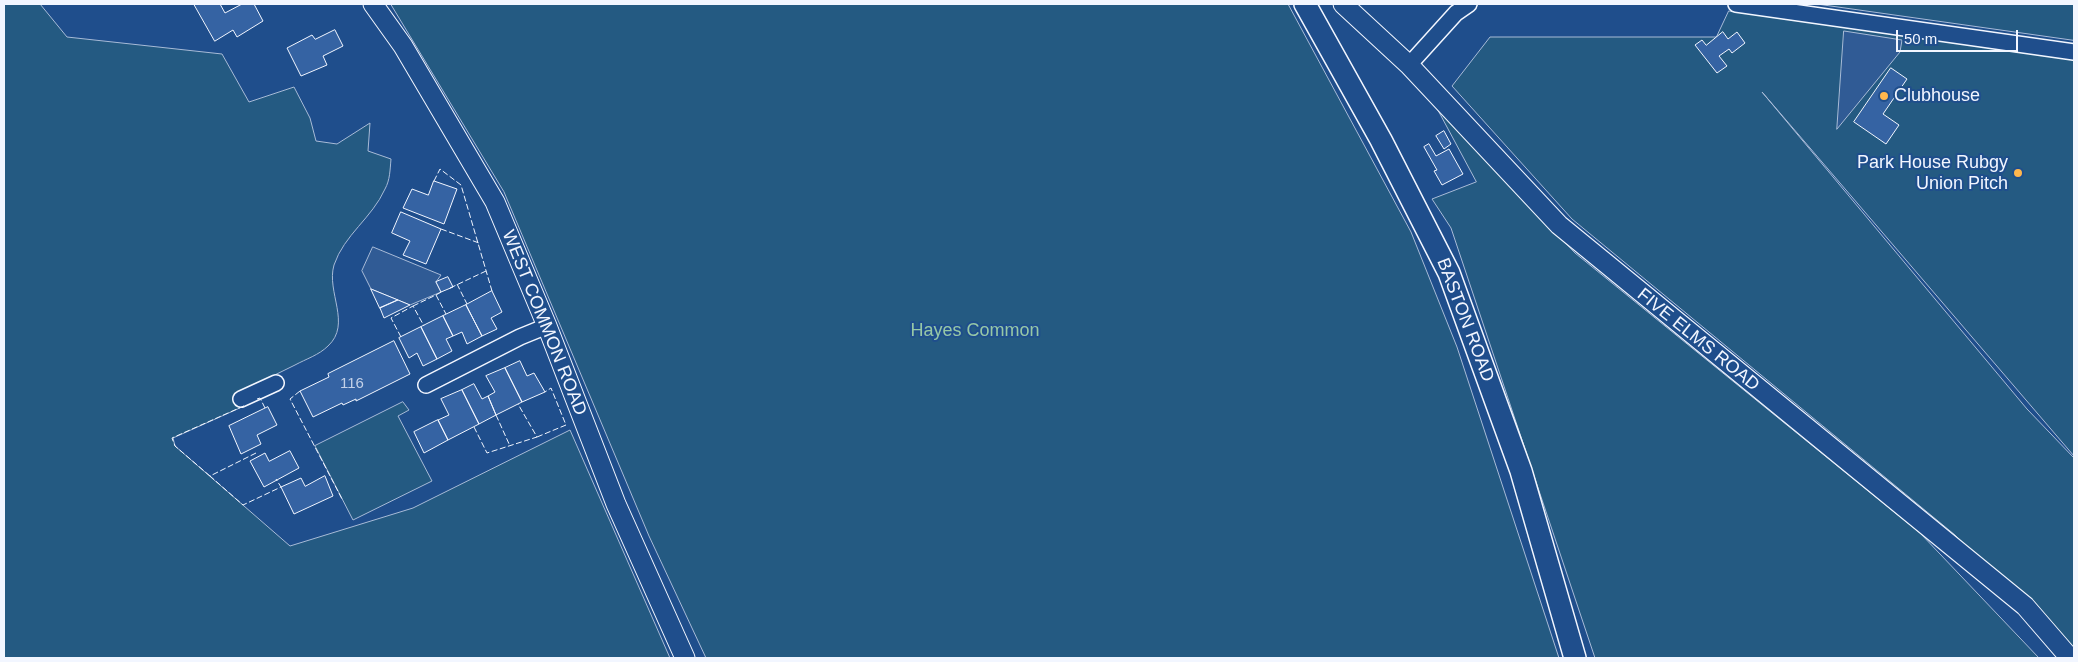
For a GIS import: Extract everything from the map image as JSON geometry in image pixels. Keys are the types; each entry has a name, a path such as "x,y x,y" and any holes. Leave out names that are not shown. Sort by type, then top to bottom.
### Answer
{"main road":[{"name":"BASTON ROAD","path":"1305,4 1381,140 1449,273 1521,471 1575,658"}],"street":[{"name":"WEST COMMON ROAD","path":"373,4 403,46 494,202 547,326 616,504 685,658"},
{"name":"FIVE ELMS ROAD","path":"1343,4 1409,65 1559,225 2025,606 2070,658"},
{"path":"1409,65 1451,8 1469,4"},
{"path":"1736,4 2074,52"},
{"path":"426,385 520,337 547,326"},
{"path":"241,399 276,383"}],"green space":[{"path":"4,4 40,4 67,37 222,54 249,102 294,87 310,118 316,141 337,144 370,123 368,151 391,159 390,175 385,189 373,209 344,245 334,265 332,275 338,318 338,328 335,337 328,346 317,354 236,394 242,407 173,438 175,446 290,546 413,508 570,430 670,658 4,658"},
{"name":"Hayes Common","path":"391,4 1288,4 1411,232 1457,347 1559,658 706,658 649,536 504,192"},
{"path":"1817,4 2074,4 2074,40"},
{"path":"1729,11 2074,60 2074,456 1762,92 2027,409 2074,458 2074,657 1955,535 1572,219 1452,86 1490,37 1716,37"},
{"path":"1438,110 1575,253 1920,533 2039,658 1595,658 1451,228 1432,199 1476,182"},
{"path":"403,402 409,410 398,416 432,481 353,520 315,446"}],"shaded area":[{"path":"1844,31 1902,40 1900,52 1837,129"},
{"path":"373,247 441,275 436,282 441,292 410,305 371,289 362,271"}],"building":[{"path":"194,4 220,4 225,13 242,4 254,4 263,21 237,37 233,30 215,41"},
{"path":"335,30 343,46 323,56 327,65 301,76 287,48 312,35 315,39"},
{"path":"1723,32 1728,39 1737,32 1745,43 1732,53 1729,49 1719,56 1727,66 1717,73 1695,45 1702,40 1706,45"},
{"name":"Clubhouse","path":"1891,68 1907,79 1883,114 1899,125 1886,144 1854,122"},
{"path":"1444,131 1451,144 1444,149 1436,136"},
{"path":"1429,144 1436,156 1449,149 1463,174 1442,185 1434,171 1437,170 1424,147"},
{"path":"434,181 457,189 444,224 403,208 412,189 428,195"},
{"path":"401,212 441,229 426,264 403,255 410,241 392,233"},
{"path":"448,277 453,287 441,292 436,282"},
{"path":"371,289 398,300 380,308"},
{"path":"492,291 502,312 491,318 497,329 482,336 466,305"},
{"path":"398,300 410,305 384,318 380,308"},
{"path":"466,305 482,336 467,344 462,332 453,336 443,316"},
{"path":"443,316 453,336 446,339 452,351 437,359 421,327"},
{"path":"421,327 437,359 423,366 417,353 409,358 399,338"},
{"path":"394,341 410,374 356,401 356,399 343,405 342,403 313,417 300,391 329,377 328,374"},
{"path":"520,361 527,376 534,373 545,392 522,402 505,368"},
{"path":"505,368 522,402 496,415 488,396 495,392 486,376"},
{"path":"474,384 482,399 488,396 496,415 479,424 462,390"},
{"path":"462,390 479,424 448,440 438,420 449,415 441,399"},
{"path":"268,407 277,425 257,435 261,444 241,454 229,426"},
{"path":"438,420 448,440 424,453 414,432"},
{"path":"290,451 299,468 264,487 250,461 265,453 269,461"},
{"path":"325,476 333,496 294,514 281,487 301,478 305,486"}],"fence":[{"path":"434,181 440,169 461,185 492,291"},
{"path":"441,229 479,243"},
{"path":"450,288 486,271"},
{"path":"457,284 467,304"},
{"path":"436,295 443,291"},
{"path":"413,306 436,295 446,314"},
{"path":"401,337 391,318 413,306 424,326"},
{"path":"537,437 566,425 551,388 545,392"},
{"path":"300,391 290,399 342,499"},
{"path":"257,399 260,398 265,408"},
{"path":"474,427 487,453 537,437 518,404"},
{"path":"210,476 175,446 172,438 246,405"},
{"path":"496,415 510,446"},
{"path":"256,453 210,476 243,505 281,487 276,479"}],"place":[{"name":"Clubhouse","path":"1884,96"},
{"name":"Park House Rubgy Union Pitch","path":"2018,173"}]}
